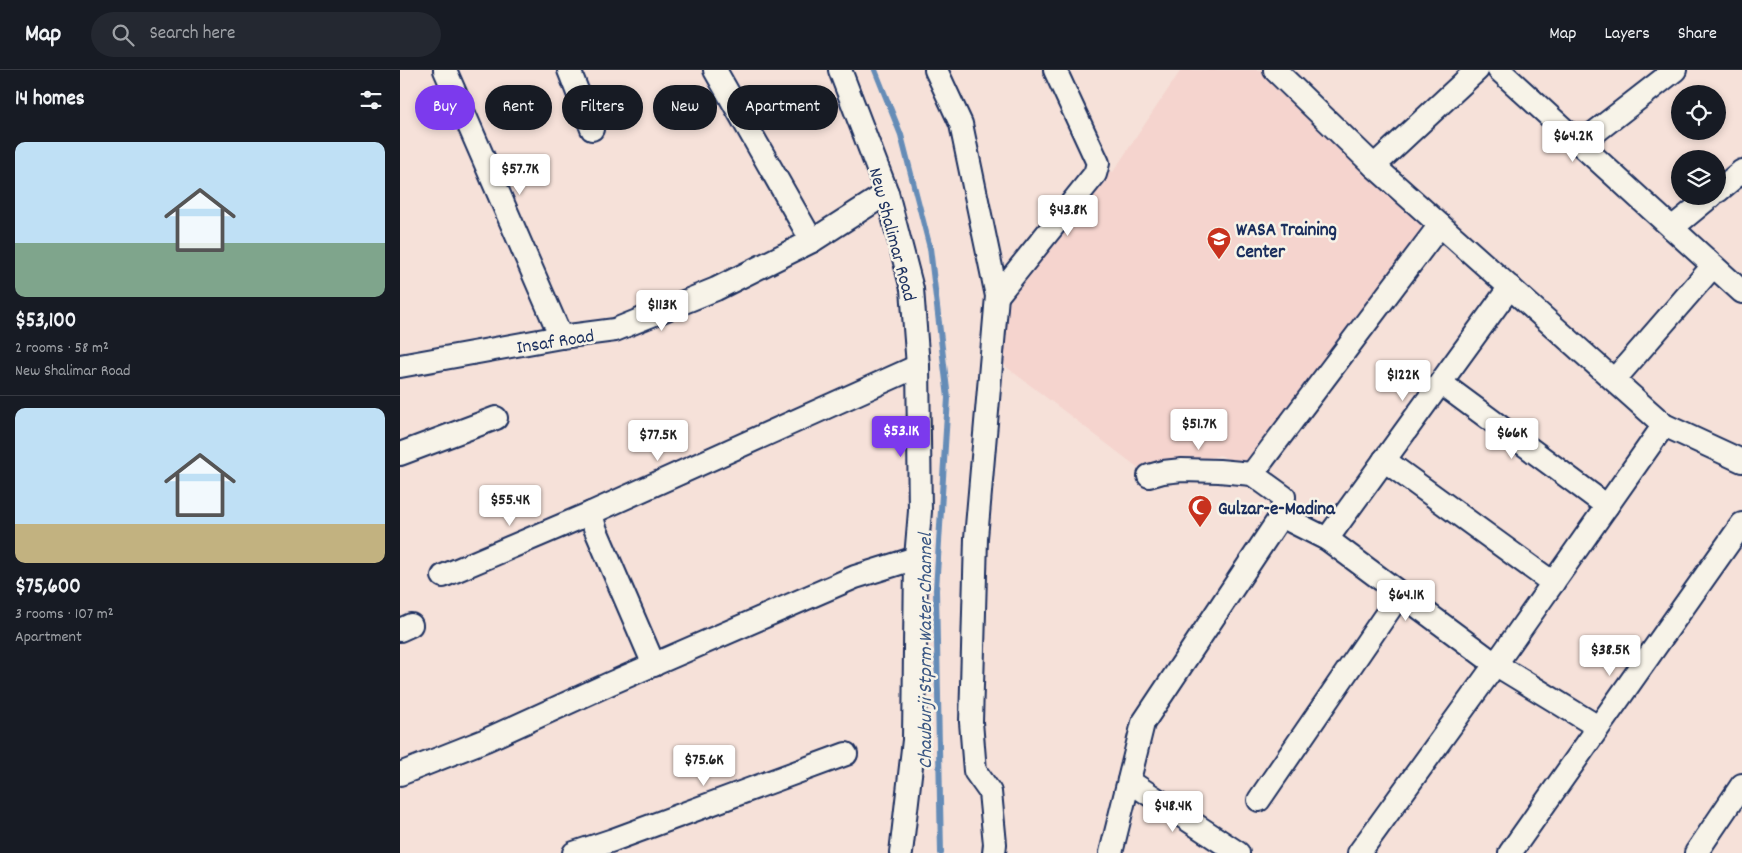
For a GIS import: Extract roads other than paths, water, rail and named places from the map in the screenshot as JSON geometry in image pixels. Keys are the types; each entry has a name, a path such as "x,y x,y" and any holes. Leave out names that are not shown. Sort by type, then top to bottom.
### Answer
{"street":[{"path":"445,70 561,337"},
{"path":"569,70 575,85"},
{"path":"715,70 812,241"},
{"name":"New Shalimar Road","path":"840,70 887,194 912,289 918,366 920,511 916,558 914,740 901,853"},
{"path":"936,70 961,124 998,296 976,538 971,722 975,770 990,792 995,844 994,853"},
{"path":"998,296 1095,174 1097,168 1098,162 1055,70"},
{"path":"1276,70 1374,166 1664,425 1742,461"},
{"path":"1374,166 1477,70"},
{"path":"1499,70 1742,292"},
{"path":"1580,144 1675,70"},
{"path":"1726,184 1742,170"},
{"name":"Insaf Road","path":"400,366 561,337 615,330 716,289 812,241 887,194"},
{"path":"1672,228 1700,205"},
{"path":"1252,474 1440,224"},
{"path":"1614,380 1713,266"},
{"path":"1327,539 1510,288"},
{"path":"443,576 591,513 918,366"},
{"path":"1441,383 1607,506"},
{"path":"400,454 496,418"},
{"path":"1359,853 1664,425"},
{"path":"1384,460 1553,583"},
{"path":"1111,853 1143,723 1281,516 1284,497 1252,474 1182,470 1149,476"},
{"path":"591,513 595,528 654,664"},
{"path":"1281,516 1327,539 1495,664 1598,727"},
{"path":"1510,853 1742,524"},
{"path":"400,774 486,740 654,664 855,578 916,558"},
{"path":"1259,800 1400,594"},
{"path":"574,853 846,754"},
{"path":"1128,781 1238,853"},
{"path":"1696,853 1742,785"}],"waterway":[{"name":"Chauburji Stprm Water Channel","path":"875,70 901,135 930,248 948,398 936,590 941,853"}],"place":[{"name":"WASA Training Center","path":"1219,260"},
{"name":"Gulzar-e-Madina","path":"1200,528"}]}
